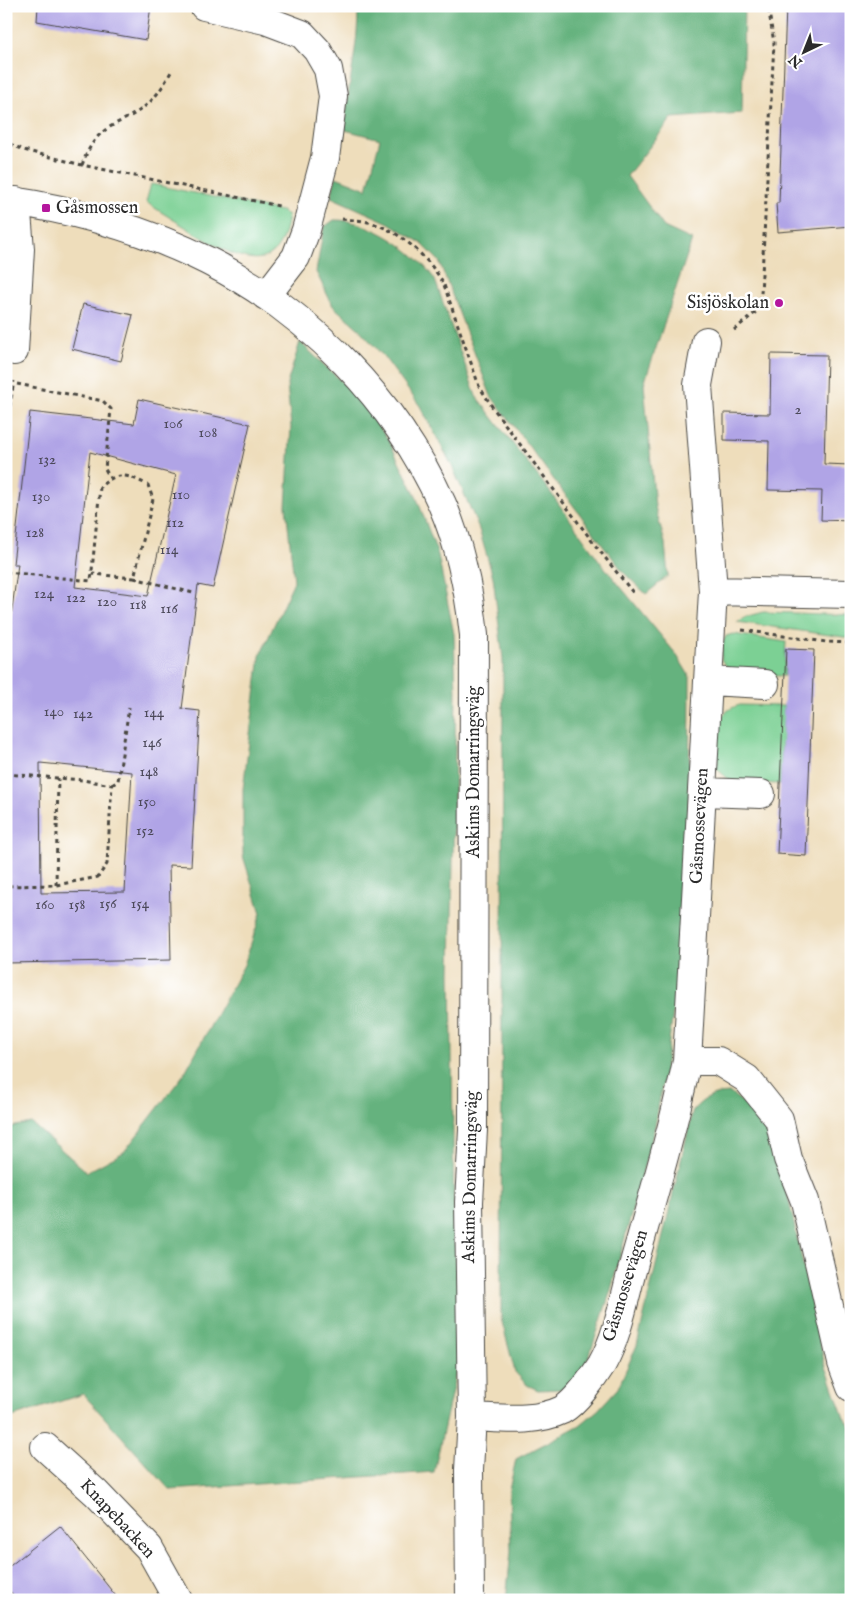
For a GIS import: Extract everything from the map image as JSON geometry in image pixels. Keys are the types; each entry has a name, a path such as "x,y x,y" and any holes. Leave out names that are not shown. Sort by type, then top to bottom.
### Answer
{"street":[{"path":"204,6 265,20 302,34 317,50 328,69 333,96 325,158 310,214 296,258 266,296"},
{"path":"11,200 20,249 14,351"},
{"name":"Askims Domarringsväg","path":"11,200 112,224 163,240 209,261 266,296 337,353 369,388 398,427 442,504 466,579 474,635 473,1130 469,1202 472,1417 469,1470 470,1600"},
{"name":"Gåsmossevägen","path":"472,1417 514,1418 538,1416 562,1409 583,1390 602,1364 617,1323 677,1110 687,1061 712,625 713,591 698,385 706,341"},
{"path":"713,591 851,594"},
{"path":"708,681 765,684"},
{"path":"702,792 761,794"},
{"path":"687,1061 718,1061 747,1079 779,1118 788,1159 805,1201 839,1353 851,1387"},
{"name":"Knapebacken","path":"45,1447 96,1493 149,1548 178,1600"}],"path":[{"path":"6,42 11,6"},
{"path":"706,341 739,328 756,312 761,294 774,43 768,6"},
{"path":"82,165 88,148 96,136 150,101 172,70"},
{"path":"6,137 10,144 24,150 82,165 310,214 373,223 397,235 424,256 443,282 480,386 493,408 594,545 634,594"},
{"path":"6,430 14,383 14,351"},
{"path":"851,381 851,386"},
{"path":"14,383 103,401 110,410 105,469 110,478"},
{"path":"6,572 91,582 100,487 110,478 128,475 148,485 153,499 134,578"},
{"path":"93,574 134,578 193,593"},
{"path":"712,625 826,642 851,643"},
{"path":"6,774 83,780 112,785 118,782 129,707"},
{"path":"56,885 58,778"},
{"path":"6,886 56,885 98,876 107,864 112,785"}],"green space":[{"path":"358,6 744,6 742,113 672,118 627,176 664,227 692,240 644,384 655,507 665,543 668,576 646,594 624,573 491,396 439,261 421,243 389,223 331,197 336,177 367,189 380,139 345,130 357,37"},
{"path":"151,184 281,211 288,215 283,236 276,249 266,257 255,259 242,257 213,244 146,202"},
{"path":"334,220 348,221 377,231 404,248 427,269 435,280 476,396 551,493 601,563 676,654 690,677 689,820 676,993 655,1126 611,1290 589,1357 576,1380 562,1389 538,1390 527,1385 515,1372 501,1318 503,659 493,577 478,526 451,464 420,406 384,357 359,329 333,306 316,272 324,227"},
{"path":"300,342 359,398 389,441 416,496 438,555 454,634 456,692 451,973 454,1220 461,1350 434,1472 170,1490 83,1394 6,1419 6,1128 31,1123 87,1172 124,1152 184,1074 244,965 261,913 243,856 243,789 260,656 294,581 286,506 291,427 287,384"},
{"path":"763,612 851,615 851,638 737,622 744,617"},
{"path":"733,634 786,642 784,676 749,675 732,670 726,666 721,659 723,642 726,636"},
{"path":"740,705 784,706 780,784 732,782 717,769 717,740 720,722 724,714"},
{"path":"730,1093 747,1105 769,1127 783,1173 824,1361 844,1418 851,1426 851,1600 506,1600 511,1551 509,1490 516,1459 580,1425 598,1410 618,1388 637,1345 693,1110 710,1097"}],"building":[{"path":"38,6 151,6 146,40 37,21"},
{"path":"786,6 851,6 851,226 778,232 776,203 779,203"},
{"path":"83,304 133,315 121,361 72,349"},
{"path":"771,354 827,355 824,464 851,465 851,521 821,520 822,491 768,490 769,441 724,440 724,413 770,414"},
{"path":"139,399 250,424 213,588 198,585 182,709 200,711 191,866 169,865 171,960 6,963 6,654 18,564 13,564 30,412 134,424","holes":["90,452 176,475 148,596 75,587","40,763 132,772 125,892 41,893"]},
{"path":"786,649 814,650 806,856 777,854"},
{"path":"60,1526 119,1600 17,1600 6,1586 6,1569"}],"place":[{"name":"Gåsmossen","path":"46,208"},
{"name":"Sisjöskolan","path":"779,303"}]}
